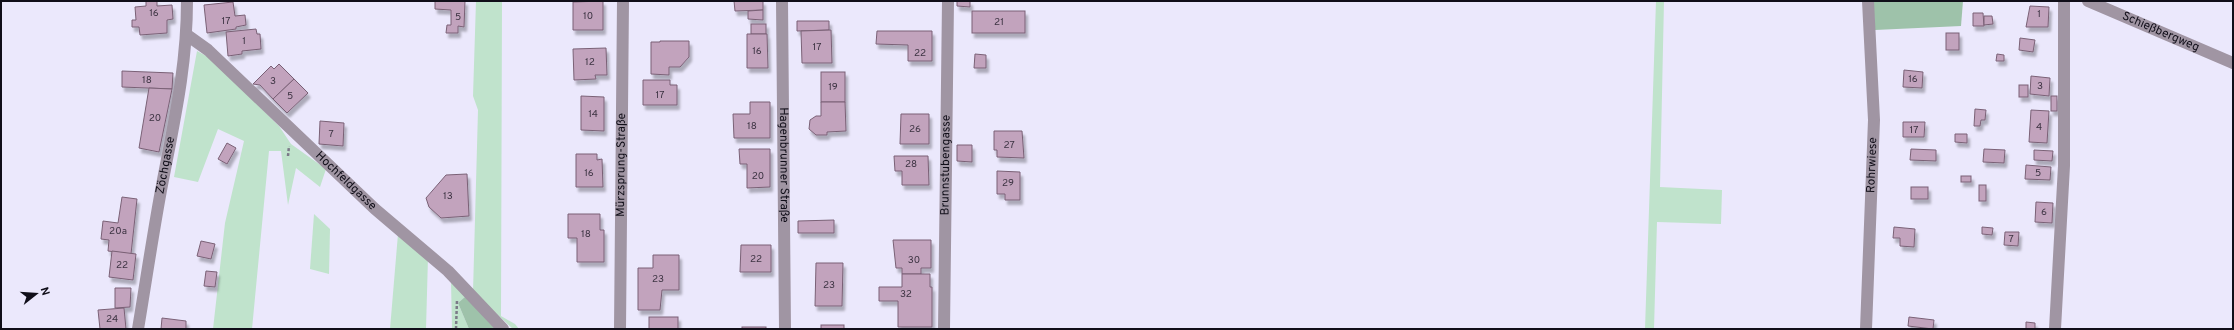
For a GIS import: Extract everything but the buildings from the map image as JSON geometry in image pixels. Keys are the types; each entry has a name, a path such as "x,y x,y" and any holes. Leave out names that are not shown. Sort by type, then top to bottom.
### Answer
{"street":[{"name":"Zöchgasse","path":"138,329 157,211 184,71 187,35 187,1"},
{"name":"Mürzsprung-Straße","path":"620,329 623,1"},
{"name":"Hagenbrunner Straße","path":"782,1 785,329"},
{"name":"Brunnstubengasse","path":"944,329 948,1"},
{"name":"Rohrwiese","path":"1866,329 1874,120 1868,1"},
{"path":"2055,329 2064,166 2064,1"},
{"name":"Schießbergweg","path":"2088,1 2233,62"},
{"name":"Hochfeldgasse","path":"187,35 208,50 374,209 430,254 504,329"}],"path":[{"path":"456,329 459,282"}],"green space":[{"path":"476,1 502,1 501,316 515,324 519,329 513,329 473,292 478,110 473,96"},
{"path":"1656,1 1664,1 1660,187 1722,190 1721,224 1657,222 1654,329 1645,329"},
{"path":"1873,1 1963,1 1961,26 1875,30"},
{"path":"197,51 210,58 279,126 291,144 326,169 320,187 296,168 288,205 281,151 269,151 252,329 213,329 225,223 244,141 218,129 198,182 174,177"},
{"path":"314,214 330,229 329,274 310,269"},
{"path":"398,234 428,257 426,329 390,329"},
{"path":"451,281 466,296 458,303 469,329 452,329"},
{"path":"466,296 497,329 469,329 458,303"}]}
